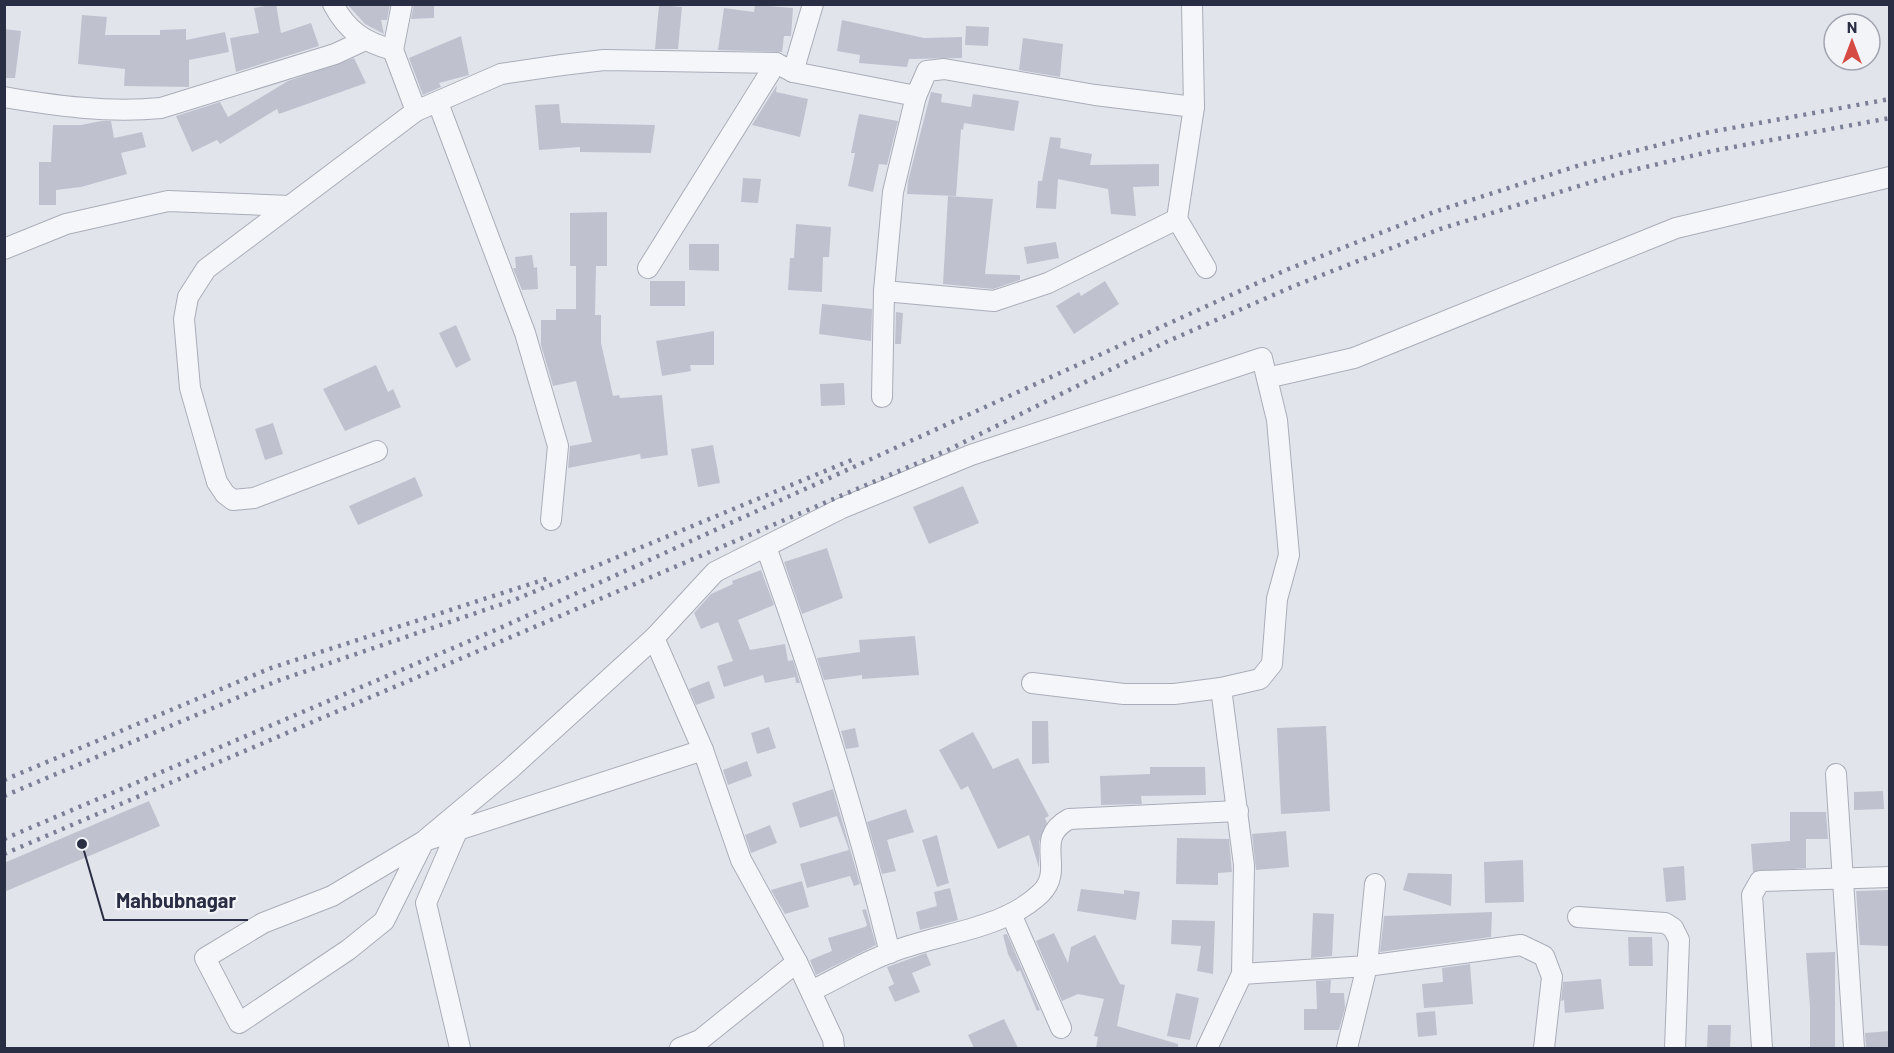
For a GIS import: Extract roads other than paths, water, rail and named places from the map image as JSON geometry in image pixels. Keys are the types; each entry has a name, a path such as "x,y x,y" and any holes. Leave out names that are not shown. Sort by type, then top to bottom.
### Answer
{"street":[{"path":"333,4 350,31 363,41 393,50"},
{"path":"402,4 393,50 416,111"},
{"path":"648,268 785,67 813,4"},
{"path":"1192,4 1194,107 1177,219 1206,268"},
{"path":"4,97 90,109 132,111 161,108 335,54 363,41"},
{"path":"377,451 254,498 233,500 225,494 217,482 190,388 184,318 188,297 206,269 416,111 501,74 604,60 785,67 916,96"},
{"path":"882,397 884,291 893,192 916,96 927,71 944,69 1095,95 1194,107"},
{"path":"438,103 525,333 558,446 551,520"},
{"path":"1267,378 1354,358 1676,228 1890,177"},
{"path":"4,249 66,224 168,201 290,206"},
{"path":"884,291 994,301 1048,283 1177,219"},
{"path":"703,750 424,841 384,921 348,950 239,1023 205,958 263,923 332,896 424,841 509,770 654,638 715,572 842,508 971,455 1262,358 1277,420 1289,555 1277,599 1272,664 1260,679 1221,688 1174,694 1124,694 1032,683"},
{"path":"766,547 811,671 866,856 890,953"},
{"path":"654,638 703,750 741,860 797,962 833,1039 834,1048"},
{"path":"1207,1048 1242,974 1244,865 1221,688"},
{"path":"1836,774 1854,1048"},
{"path":"811,991 890,953 1011,914 1041,893 1051,878 1050,839 1056,826 1069,819 1238,810"},
{"path":"458,829 426,903 460,1048"},
{"path":"1762,1048 1752,895 1755,886 1760,881 1890,877"},
{"path":"1347,1048 1366,966 1375,884"},
{"path":"1011,914 1061,1028"},
{"path":"1578,917 1665,923 1673,928 1679,940 1675,1048"},
{"path":"1242,974 1366,966 1521,945 1544,956 1552,977 1544,1048"},
{"path":"680,1048 700,1040 797,962"}],"railway":[{"path":"4,839 500,628 1286,270 1434,212 1580,165 1710,132 1890,99"},
{"path":"4,854 948,450 1166,342 1294,286 1440,229 1621,173 1712,151 1890,118"},
{"path":"4,796 277,681 514,600 854,459"},
{"path":"4,780 271,668 552,577"}],"place":[{"name":"Mahbubnagar","path":"82,844"}]}
